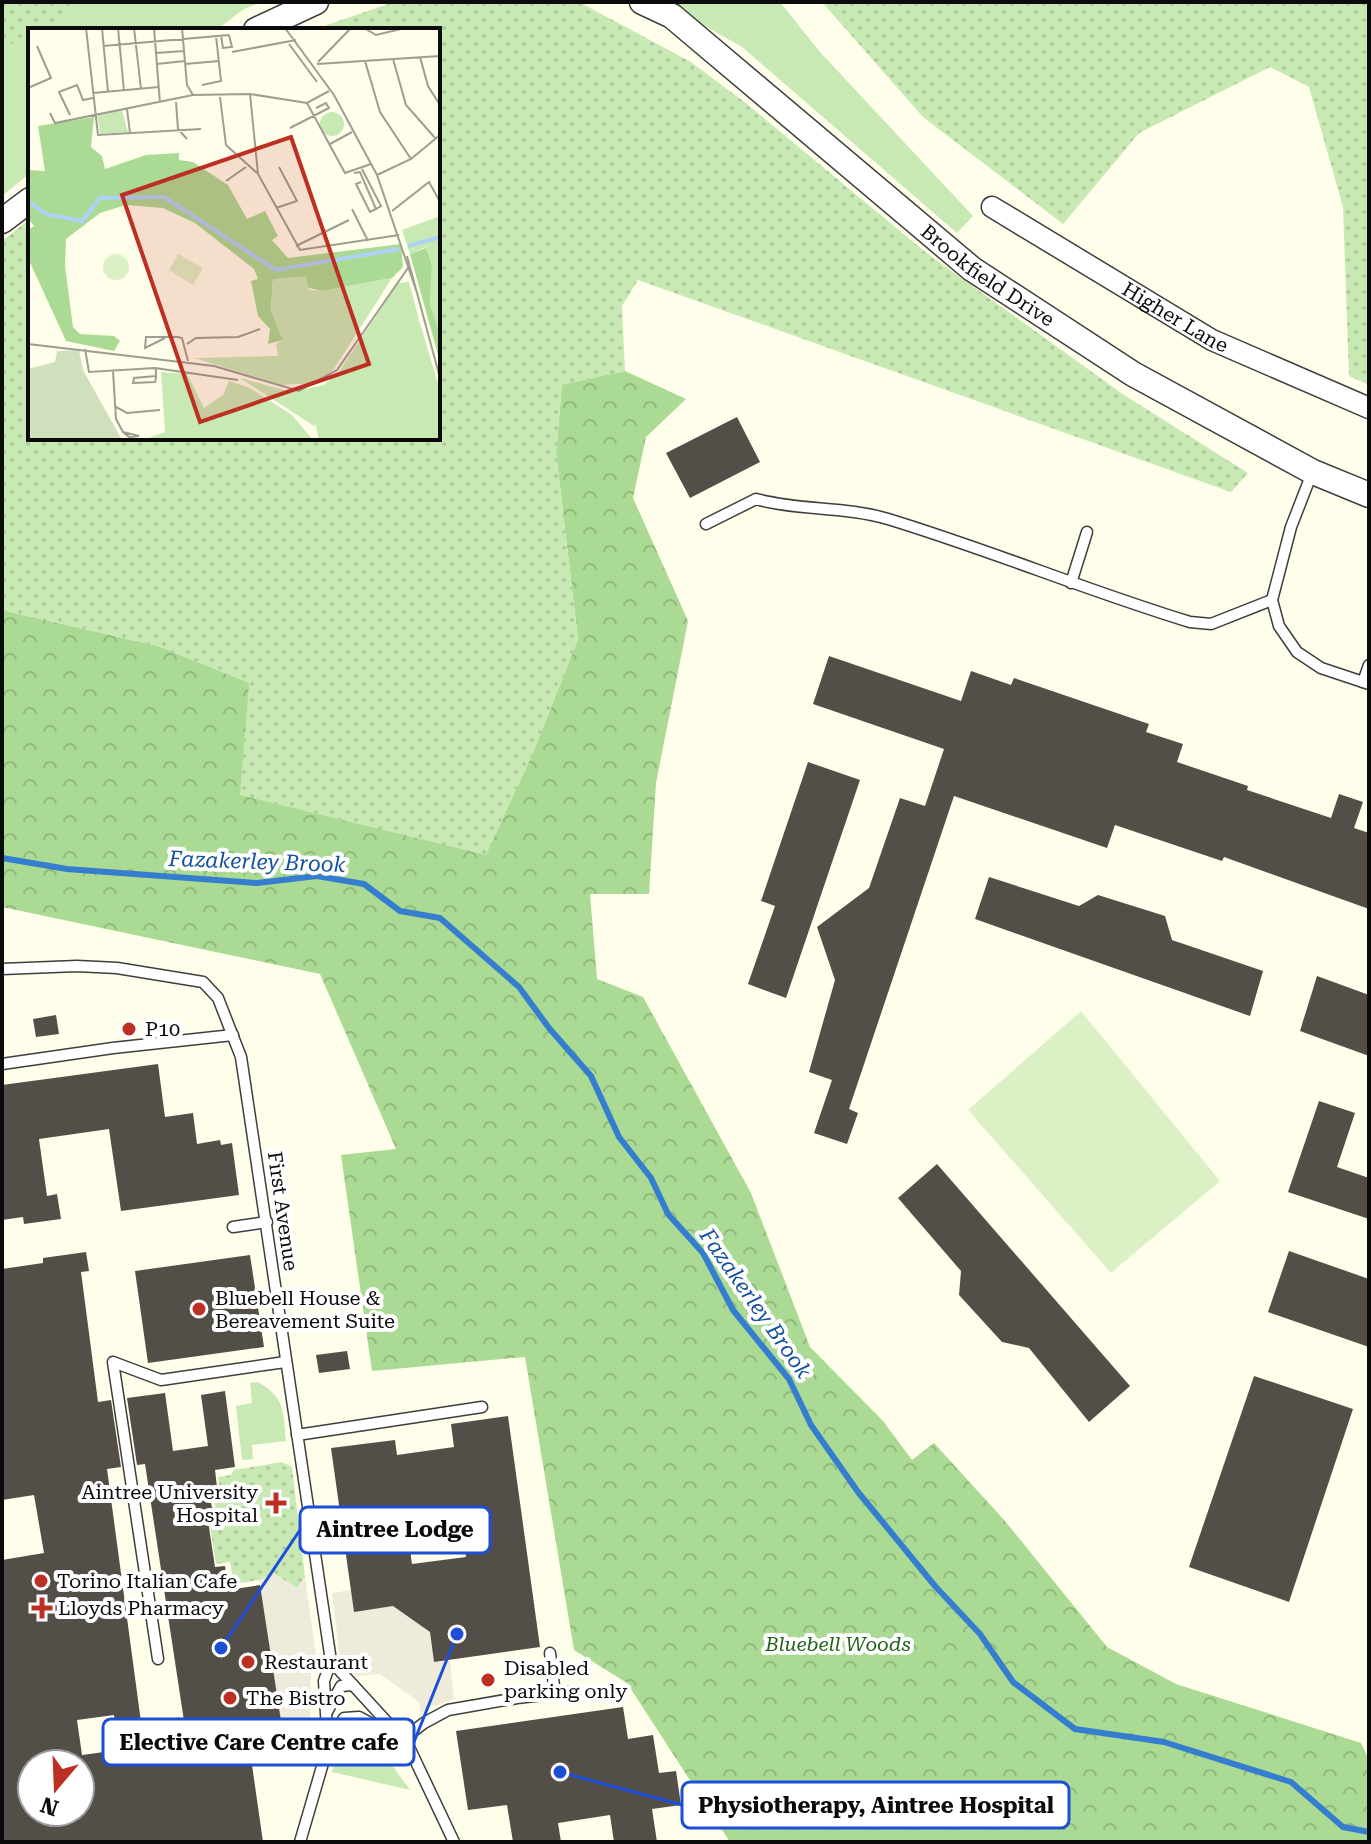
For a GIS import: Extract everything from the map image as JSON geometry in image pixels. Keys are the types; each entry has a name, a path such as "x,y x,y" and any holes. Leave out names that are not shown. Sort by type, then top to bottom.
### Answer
{"street":[{"path":"260,28 316,2"},
{"name":"Brookfield Drive","path":"642,2 672,16 972,269 1133,374 1313,472 1369,495"},
{"path":"2,221 28,202"},
{"name":"Higher Lane","path":"992,207 1212,340 1369,408"}],"lane":[{"path":"1313,472 1291,527 1272,600 1279,626 1297,652 1321,668 1366,683 1369,665"},
{"path":"706,524 756,499 778,505 822,507 885,518 1190,622 1211,624 1272,600"},
{"path":"1071,583 1087,532"},
{"name":"First Avenue","path":"2,969 117,968 203,982 218,998 241,1057 331,1661 324,1681 328,1746 300,1842"},
{"path":"2,1064 233,1035"},
{"path":"233,1227 267,1222"},
{"path":"158,1659 113,1362 161,1380 285,1362"},
{"path":"297,1435 482,1407"},
{"path":"550,1653 555,1694"},
{"path":"331,1661 405,1742 454,1842"},
{"path":"326,1714 341,1686 353,1685"},
{"path":"405,1742 424,1723 448,1710 578,1691"},
{"path":"328,1746 344,1718 359,1717 405,1742"}],"green space":[{"path":"2,2 75,2 49,24 28,28 28,36 2,49"},
{"path":"75,2 262,2 244,9 219,28 42,28"},
{"path":"394,2 579,2 691,62 747,104 924,251 1124,395 1248,473 1231,492 638,280 622,306 625,371 562,385 556,453 578,639 532,755 486,855 240,795 249,683 158,646 2,610 2,241 28,221 28,440 440,440 440,28 318,28"},
{"path":"663,2 780,2 820,52 973,216 957,233 742,47"},
{"path":"822,2 1369,2 1369,385 1349,376 1343,207 1309,87 1270,67 1139,133 1063,224 923,117"},
{"path":"28,36 28,175 2,196 2,49"},
{"name":"Bluebell Woods","path":"625,371 686,399 646,437 633,498 688,621 656,783 649,894 590,894 597,979 643,997 751,1193 810,1347 883,1421 912,1460 934,1443 1005,1521 1107,1647 1176,1684 1361,1743 1369,1760 1369,1842 730,1842 627,1683 574,1650 525,1357 372,1371 341,1155 396,1149 320,974 2,907 2,610 158,646 250,683 486,854 532,755 578,639 556,453 562,384"},
{"path":"1081,1011 1220,1181 1111,1273 968,1110"},
{"path":"258,1382 278,1400 286,1441 252,1445 253,1459 242,1460 236,1406 252,1403 250,1383"},
{"path":"282,1462 292,1467 305,1577 297,1588 273,1573 260,1580 234,1584 230,1562 216,1564 209,1519 217,1517 214,1499 221,1498 218,1477 231,1475 234,1470"},
{"path":"349,1728 368,1732 410,1790 332,1772 340,1743"}],"shaded area":[{"path":"273,1573 297,1588 305,1577 316,1655 311,1672 310,1724 318,1734 284,1740 260,1585 260,1580"},
{"path":"351,1590 354,1611 393,1606 430,1632 434,1661 450,1660 454,1699 421,1713 419,1702 380,1674 358,1676 344,1668 340,1659 332,1593"}],"building":[{"path":"737,417 760,462 690,498 666,453"},
{"path":"829,656 961,701 971,671 1011,685 1014,678 1149,724 1146,732 1183,744 1177,762 1248,786 1247,790 1331,818 1339,794 1363,802 1354,828 1369,833 1369,909 1224,857 1222,861 1115,825 1107,848 954,796 849,1109 858,1113 847,1144 814,1133 832,1080 809,1072 835,980 817,927 869,888 900,798 925,806 944,749 813,704"},
{"path":"808,762 860,780 786,998 748,984 775,906 761,901"},
{"path":"989,877 1079,906 1098,895 1165,916 1172,940 1263,971 1250,1016 975,919"},
{"path":"1317,976 1369,995 1369,1056 1300,1031"},
{"path":"56,1015 59,1034 36,1037 33,1019"},
{"path":"158,1064 165,1117 193,1113 197,1144 220,1140 221,1145 232,1143 239,1195 121,1211 109,1129 39,1139 47,1196 57,1194 61,1219 24,1224 23,1217 2,1220 2,1085"},
{"path":"1319,1101 1355,1113 1337,1167 1369,1178 1369,1219 1288,1192"},
{"path":"937,1164 1130,1386 1089,1422 1029,1348 1002,1342 959,1295 961,1271 898,1198"},
{"path":"1289,1251 1369,1279 1369,1347 1268,1312"},
{"path":"86,1252 89,1271 81,1272 98,1402 111,1400 121,1467 107,1469 143,1737 180,1732 178,1717 184,1721 145,1464 137,1465 127,1398 165,1393 173,1451 208,1446 201,1395 225,1391 235,1467 215,1470 218,1495 210,1497 213,1513 207,1514 215,1567 225,1566 228,1590 260,1585 284,1740 249,1744 263,1842 2,1842 2,1560 44,1553 34,1495 2,1500 2,1269 43,1263 43,1258"},
{"name":"Bluebell House & Bereavement Suite","path":"250,1255 264,1347 148,1363 135,1271"},
{"path":"347,1351 350,1369 319,1373 316,1355"},
{"path":"1254,1376 1353,1409 1289,1602 1189,1567"},
{"path":"508,1416 540,1647 434,1662 430,1632 393,1606 354,1612 331,1448 395,1440 397,1455 454,1447 451,1424","holes":["460,1513 466,1557 412,1564 406,1520"]},
{"path":"623,1707 628,1739 653,1735 659,1773 676,1771 681,1805 652,1809 657,1842 614,1842 610,1815 558,1823 561,1842 513,1842 507,1805 468,1810 456,1731"}],"waterway":[{"name":"Fazakerley Brook","path":"2,858 67,869 257,883 317,876 364,884 400,911 440,918 519,987 549,1028 591,1076 619,1137 651,1178 668,1214 703,1253 733,1310 789,1379 811,1425 858,1492 935,1586 980,1634 1013,1682 1075,1729 1164,1742 1291,1782 1343,1827 1369,1832"}],"place":[{"name":"P10","path":"129,1029"},
{"name":"Bluebell House & Bereavement Suite","path":"199,1309"},
{"name":"Aintree University Hospital","path":"276,1503"},
{"name":"Torino Italian Cafe","path":"41,1581"},
{"name":"Lloyds Pharmacy","path":"42,1608"},
{"name":"Elective Care Centre cafe","path":"457,1634"},
{"name":"Aintree Lodge","path":"221,1648"},
{"name":"Restaurant","path":"248,1662"},
{"name":"Disabled parking only","path":"488,1680"},
{"name":"The Bistro","path":"230,1698"},
{"name":"Physiotherapy, Aintree Hospital","path":"560,1772"}]}
